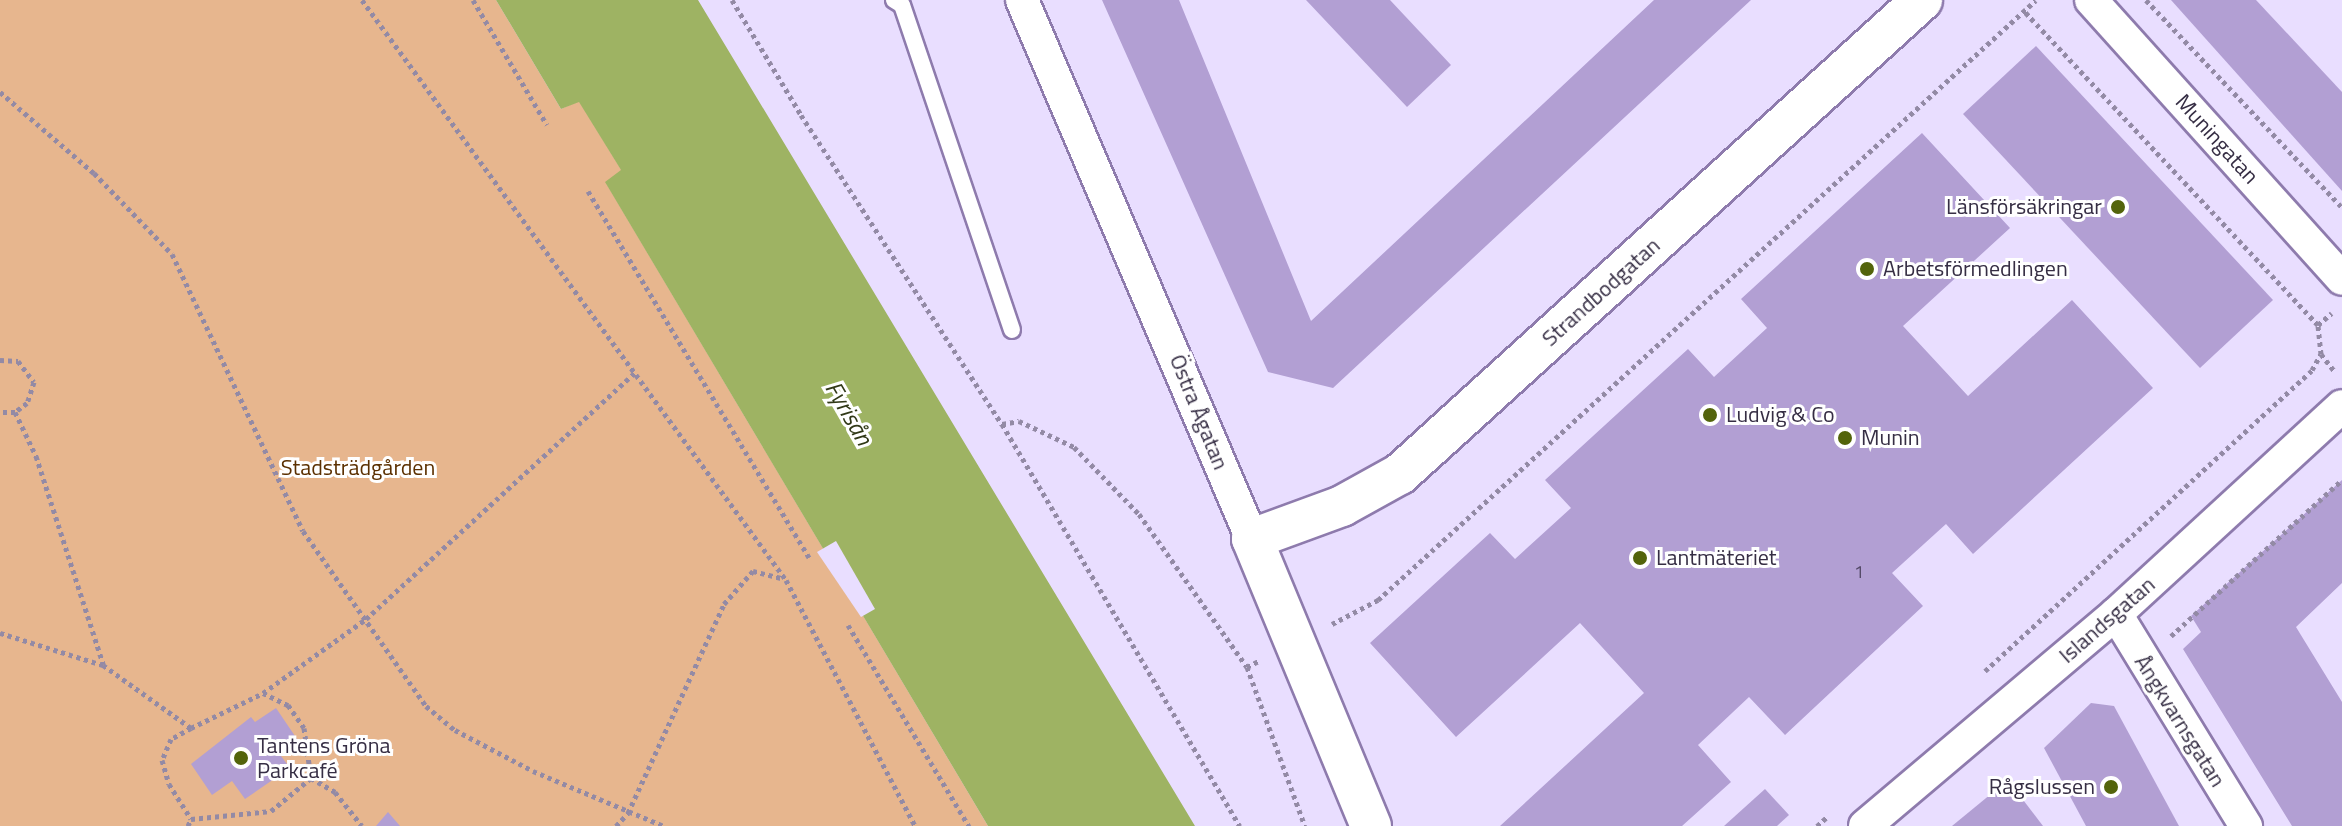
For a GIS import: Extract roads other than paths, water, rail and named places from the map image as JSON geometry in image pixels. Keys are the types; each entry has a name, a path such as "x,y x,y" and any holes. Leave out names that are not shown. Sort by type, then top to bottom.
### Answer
{"street":[{"name":"Östra Ågatan","path":"1022,0 1371,826"},
{"name":"Strandbodgatan","path":"1252,539 1342,506 1400,474 1922,0"},
{"name":"Muningatan","path":"2091,0 2342,279"},
{"name":"Islandsgatan","path":"1865,826 2116,614 2342,406"},
{"name":"Ångkvarnsgatan","path":"2116,614 2142,663 2246,826"}],"lane":[{"path":"894,0 902,5 1012,330"}],"water":[{"name":"Fyrisån","path":"496,0 698,0 1195,826 988,826 605,182 621,170 579,102 561,109"}],"place":[{"name":"Länsförsäkringar","path":"2118,207"},
{"name":"Arbetsförmedlingen","path":"1867,269"},
{"name":"Ludvig & Co","path":"1710,415"},
{"name":"Munin","path":"1845,438"},
{"name":"Lantmäteriet","path":"1640,558"},
{"name":"Tantens Gröna Parkcafé","path":"241,758"},
{"name":"Rågslussen","path":"2111,787"}],"park label":[{"name":"Stadsträdgården","path":"358,468"}]}
